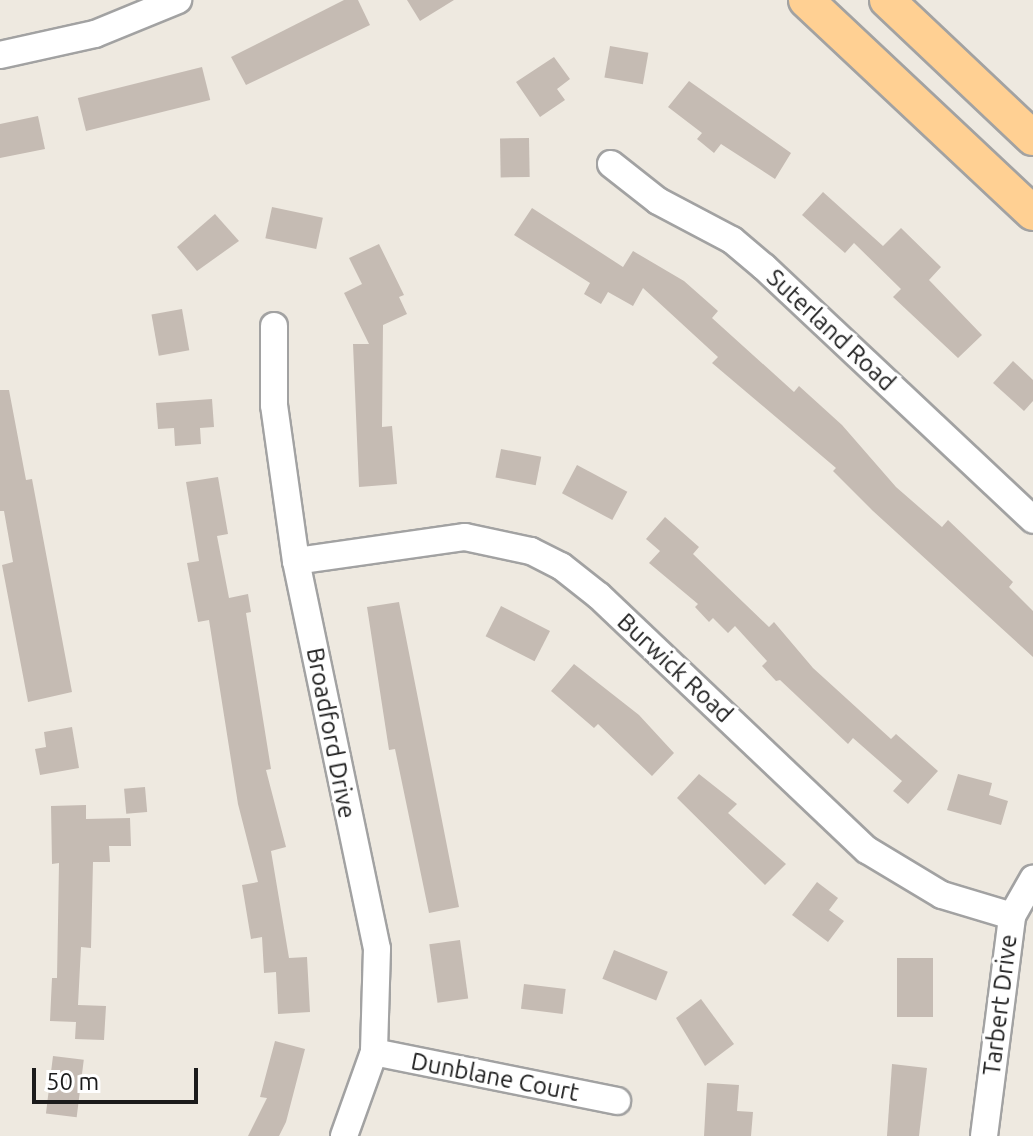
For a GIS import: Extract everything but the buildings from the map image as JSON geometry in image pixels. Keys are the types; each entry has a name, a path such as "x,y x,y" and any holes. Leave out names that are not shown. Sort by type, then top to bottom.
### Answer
{"main road":[{"path":"806,0 1033,213"},
{"path":"887,0 1033,138"}],"street":[{"path":"0,55 95,34 178,0"},
{"name":"Suterland Road","path":"611,164 658,201 732,240 1033,520"},
{"name":"Broadford Drive","path":"274,326 274,405 296,561 377,949 374,1052 344,1136"},
{"name":"Burwick Road","path":"296,561 465,537 531,551 561,566 599,596 867,850 942,895 1012,916"},
{"name":"Tarbert Drive","path":"984,1136 1012,916 1033,879"},
{"name":"Dunblane Court","path":"374,1052 617,1101"}]}
